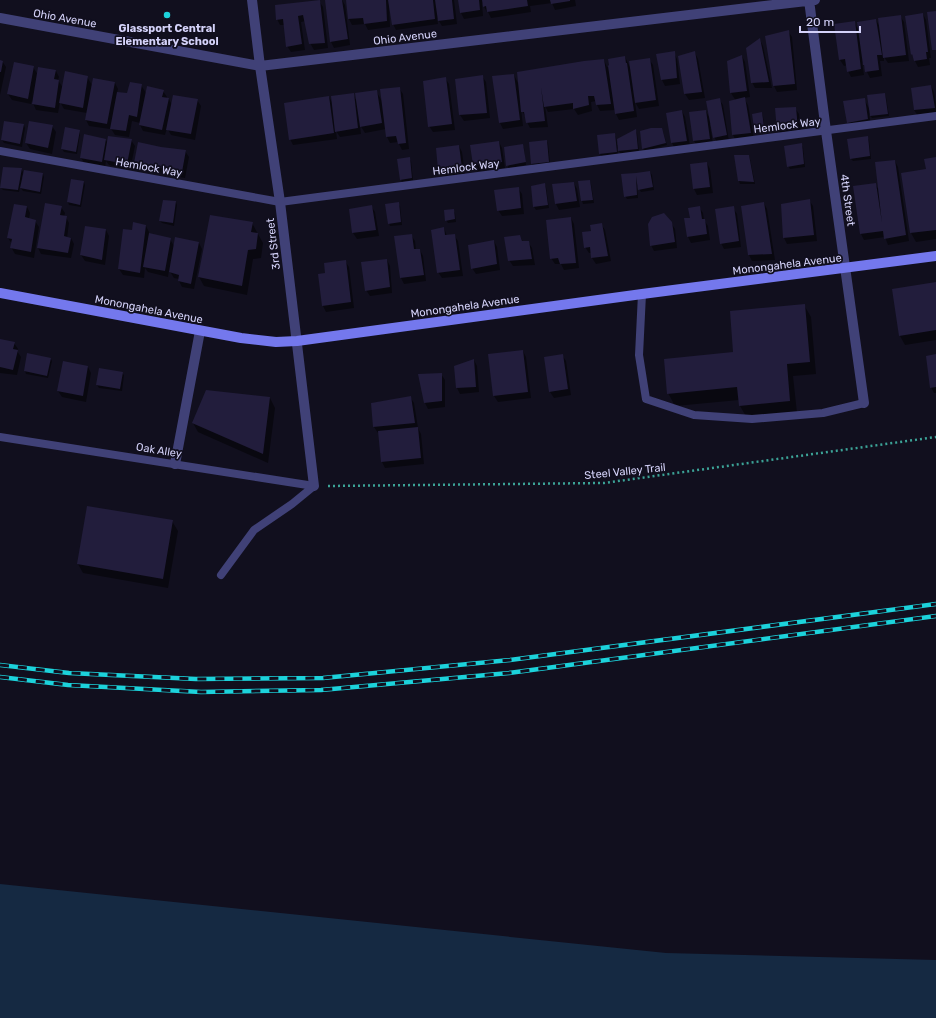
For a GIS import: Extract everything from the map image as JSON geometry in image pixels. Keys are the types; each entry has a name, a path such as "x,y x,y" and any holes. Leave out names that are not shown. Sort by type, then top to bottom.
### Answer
{"main road":[{"name":"Monongahela Avenue","path":"0,293 200,331 276,342 297,341 936,256"}],"street":[{"name":"3rd Street","path":"252,0 280,202 314,486"},
{"name":"Ohio Avenue","path":"0,18 260,66 811,0"},
{"name":"4th Street","path":"811,0 826,131 864,403"},
{"path":"175,464 200,331"}],"lane":[{"name":"Hemlock Way","path":"0,151 280,202 936,116"},
{"path":"642,294 639,355 646,399 694,415 752,419 823,413 864,403"},
{"name":"Oak Alley","path":"0,437 314,486"},
{"path":"221,575 254,530 292,504 314,486"}],"path":[{"name":"Steel Valley Trail","path":"314,486 604,483 936,437"}],"water":[{"path":"0,884 666,953 936,960 936,1018 0,1018"}],"building":[{"path":"320,0 325,43 309,44 303,15 298,16 302,44 286,47 283,19 276,20 275,5"},
{"path":"325,0 342,0 348,39 330,42"},
{"path":"346,0 386,0 387,21 364,24 363,18 348,19"},
{"path":"388,0 433,0 435,19 392,25"},
{"path":"435,0 452,0 454,19 438,21"},
{"path":"458,0 479,0 480,10 460,13"},
{"path":"482,0 527,0 528,6 487,12 486,6 483,7"},
{"path":"550,0 570,0 570,1 551,4"},
{"path":"936,11 936,50 932,50 927,12"},
{"path":"923,13 928,52 926,52 927,59 914,61 912,54 911,55 905,16"},
{"path":"901,15 906,55 883,58 878,18"},
{"path":"876,19 882,55 877,55 879,70 865,72 857,22"},
{"path":"855,21 861,69 847,72 845,59 839,60 834,24"},
{"path":"789,30 795,84 773,86 765,36"},
{"path":"760,38 769,82 751,83 746,48"},
{"path":"675,51 677,78 661,80 656,54"},
{"path":"695,51 702,92 684,94 678,56"},
{"path":"742,55 747,91 730,93 727,61"},
{"path":"625,56 634,111 615,114 608,59"},
{"path":"650,58 656,100 635,103 629,61"},
{"path":"604,59 611,104 596,105 594,96 588,96 589,105 573,109 573,103 544,107 541,87 545,121 526,123 524,112 521,112 517,72"},
{"path":"0,60 3,61 1,72 0,72"},
{"path":"14,62 34,66 28,99 7,94"},
{"path":"38,67 56,70 54,79 59,80 55,108 32,104"},
{"path":"65,71 88,76 83,108 59,103"},
{"path":"514,74 520,120 499,123 492,76"},
{"path":"483,75 487,113 459,115 455,79"},
{"path":"446,77 452,124 428,127 423,81"},
{"path":"93,78 115,82 107,124 85,120"},
{"path":"130,82 142,84 137,117 129,115 126,131 110,129 117,92 127,93"},
{"path":"931,85 935,108 914,110 911,88"},
{"path":"147,86 164,90 162,97 169,98 162,130 139,125"},
{"path":"400,87 406,143 398,144 396,136 386,137 380,89"},
{"path":"377,90 382,123 360,127 355,93"},
{"path":"354,93 358,128 335,132 331,96"},
{"path":"885,93 888,114 870,116 867,95"},
{"path":"173,95 198,99 191,134 166,130"},
{"path":"329,96 334,133 289,140 284,103"},
{"path":"745,97 751,133 732,135 729,101"},
{"path":"720,98 727,135 713,138 706,101"},
{"path":"865,98 868,119 847,123 843,101"},
{"path":"796,107 798,129 777,131 775,108"},
{"path":"682,110 687,141 671,143 666,113"},
{"path":"706,110 710,139 693,141 689,112"},
{"path":"762,112 764,127 754,128 752,114"},
{"path":"4,121 24,124 20,144 1,140"},
{"path":"29,121 53,125 48,148 25,143"},
{"path":"65,127 80,130 76,152 61,149"},
{"path":"651,128 662,128 666,143 642,149 640,131"},
{"path":"636,129 638,149 618,151 617,139"},
{"path":"615,133 617,152 599,154 597,135"},
{"path":"84,134 106,139 102,162 80,158"},
{"path":"108,136 132,139 127,164 104,160"},
{"path":"868,136 870,156 850,159 847,139"},
{"path":"547,140 549,162 531,164 529,142"},
{"path":"499,141 502,162 473,165 470,145"},
{"path":"138,142 186,150 182,172 134,163"},
{"path":"802,143 804,164 787,167 784,146"},
{"path":"523,144 526,162 506,166 504,147"},
{"path":"459,145 462,168 438,170 436,148"},
{"path":"734,155 749,155 754,182 738,181"},
{"path":"410,157 412,178 400,180 397,159"},
{"path":"936,157 936,230 910,233 901,173 926,169 924,159"},
{"path":"895,160 906,235 884,239 883,231 860,234 853,186 876,183 882,223 875,162"},
{"path":"707,162 710,187 693,189 690,164"},
{"path":"3,167 22,168 18,190 0,188"},
{"path":"24,170 43,173 40,192 20,188"},
{"path":"650,171 653,187 638,190 636,176 637,195 624,197 621,174"},
{"path":"71,179 84,181 80,205 67,202"},
{"path":"590,180 593,200 581,201 578,181"},
{"path":"574,182 577,201 555,204 552,184"},
{"path":"545,183 548,205 533,207 531,186"},
{"path":"519,187 521,208 497,211 494,190"},
{"path":"810,199 814,235 783,238 781,204"},
{"path":"163,200 176,201 173,223 159,221"},
{"path":"399,202 401,222 388,224 385,204"},
{"path":"764,202 772,254 748,255 741,206"},
{"path":"45,203 62,206 60,215 67,216 64,236 71,238 68,253 37,248"},
{"path":"14,204 27,206 25,217 36,220 31,252 10,248 12,239 7,238"},
{"path":"372,205 376,230 352,233 349,209"},
{"path":"700,206 702,219 705,219 707,234 687,237 684,218 690,218 688,208"},
{"path":"734,206 739,241 720,244 715,209"},
{"path":"454,209 455,219 445,221 444,210"},
{"path":"664,213 672,222 675,242 650,246 648,224 652,217"},
{"path":"210,215 253,222 251,232 258,233 256,249 248,250 242,286 198,277"},
{"path":"571,217 576,263 560,264 558,258 550,259 546,220"},
{"path":"133,222 146,225 140,273 118,269 123,229 132,230"},
{"path":"602,223 608,256 591,258 590,247 584,248 582,232 591,231 590,225"},
{"path":"85,226 106,229 102,260 80,255"},
{"path":"444,227 445,235 455,234 460,270 437,273 431,230"},
{"path":"149,233 171,238 165,271 143,267"},
{"path":"412,234 414,249 420,249 424,275 400,278 394,236"},
{"path":"520,235 522,241 529,241 532,259 508,261 504,237"},
{"path":"175,237 199,242 191,284 178,281 179,275 169,272"},
{"path":"494,240 497,264 471,269 468,245"},
{"path":"387,259 390,287 365,291 361,262"},
{"path":"346,260 351,302 322,306 318,274 325,273 324,263"},
{"path":"936,282 936,330 899,336 892,289"},
{"path":"805,304 810,362 787,364 790,401 739,406 737,387 667,394 664,359 733,352 730,311"},
{"path":"0,339 15,342 13,349 18,350 13,370 0,367"},
{"path":"523,350 528,392 493,396 488,354"},
{"path":"27,353 51,358 47,376 24,371"},
{"path":"563,354 568,389 549,392 544,357"},
{"path":"936,354 936,387 930,388 926,356"},
{"path":"474,359 476,387 456,388 454,366"},
{"path":"63,361 88,366 83,396 57,391"},
{"path":"99,368 123,372 120,389 96,385"},
{"path":"442,373 442,401 424,403 418,374"},
{"path":"206,390 270,397 263,454 192,423"},
{"path":"411,396 415,423 373,427 371,403"},
{"path":"418,427 421,458 381,462 378,431"},
{"path":"87,506 173,520 163,579 77,564"}],"railway":[{"path":"0,665 69,673 196,679 323,678 510,660 936,604"},
{"path":"0,677 68,685 201,692 321,690 509,673 936,616"}],"place":[{"name":"Glassport Central Elementary School","path":"167,15"}]}
